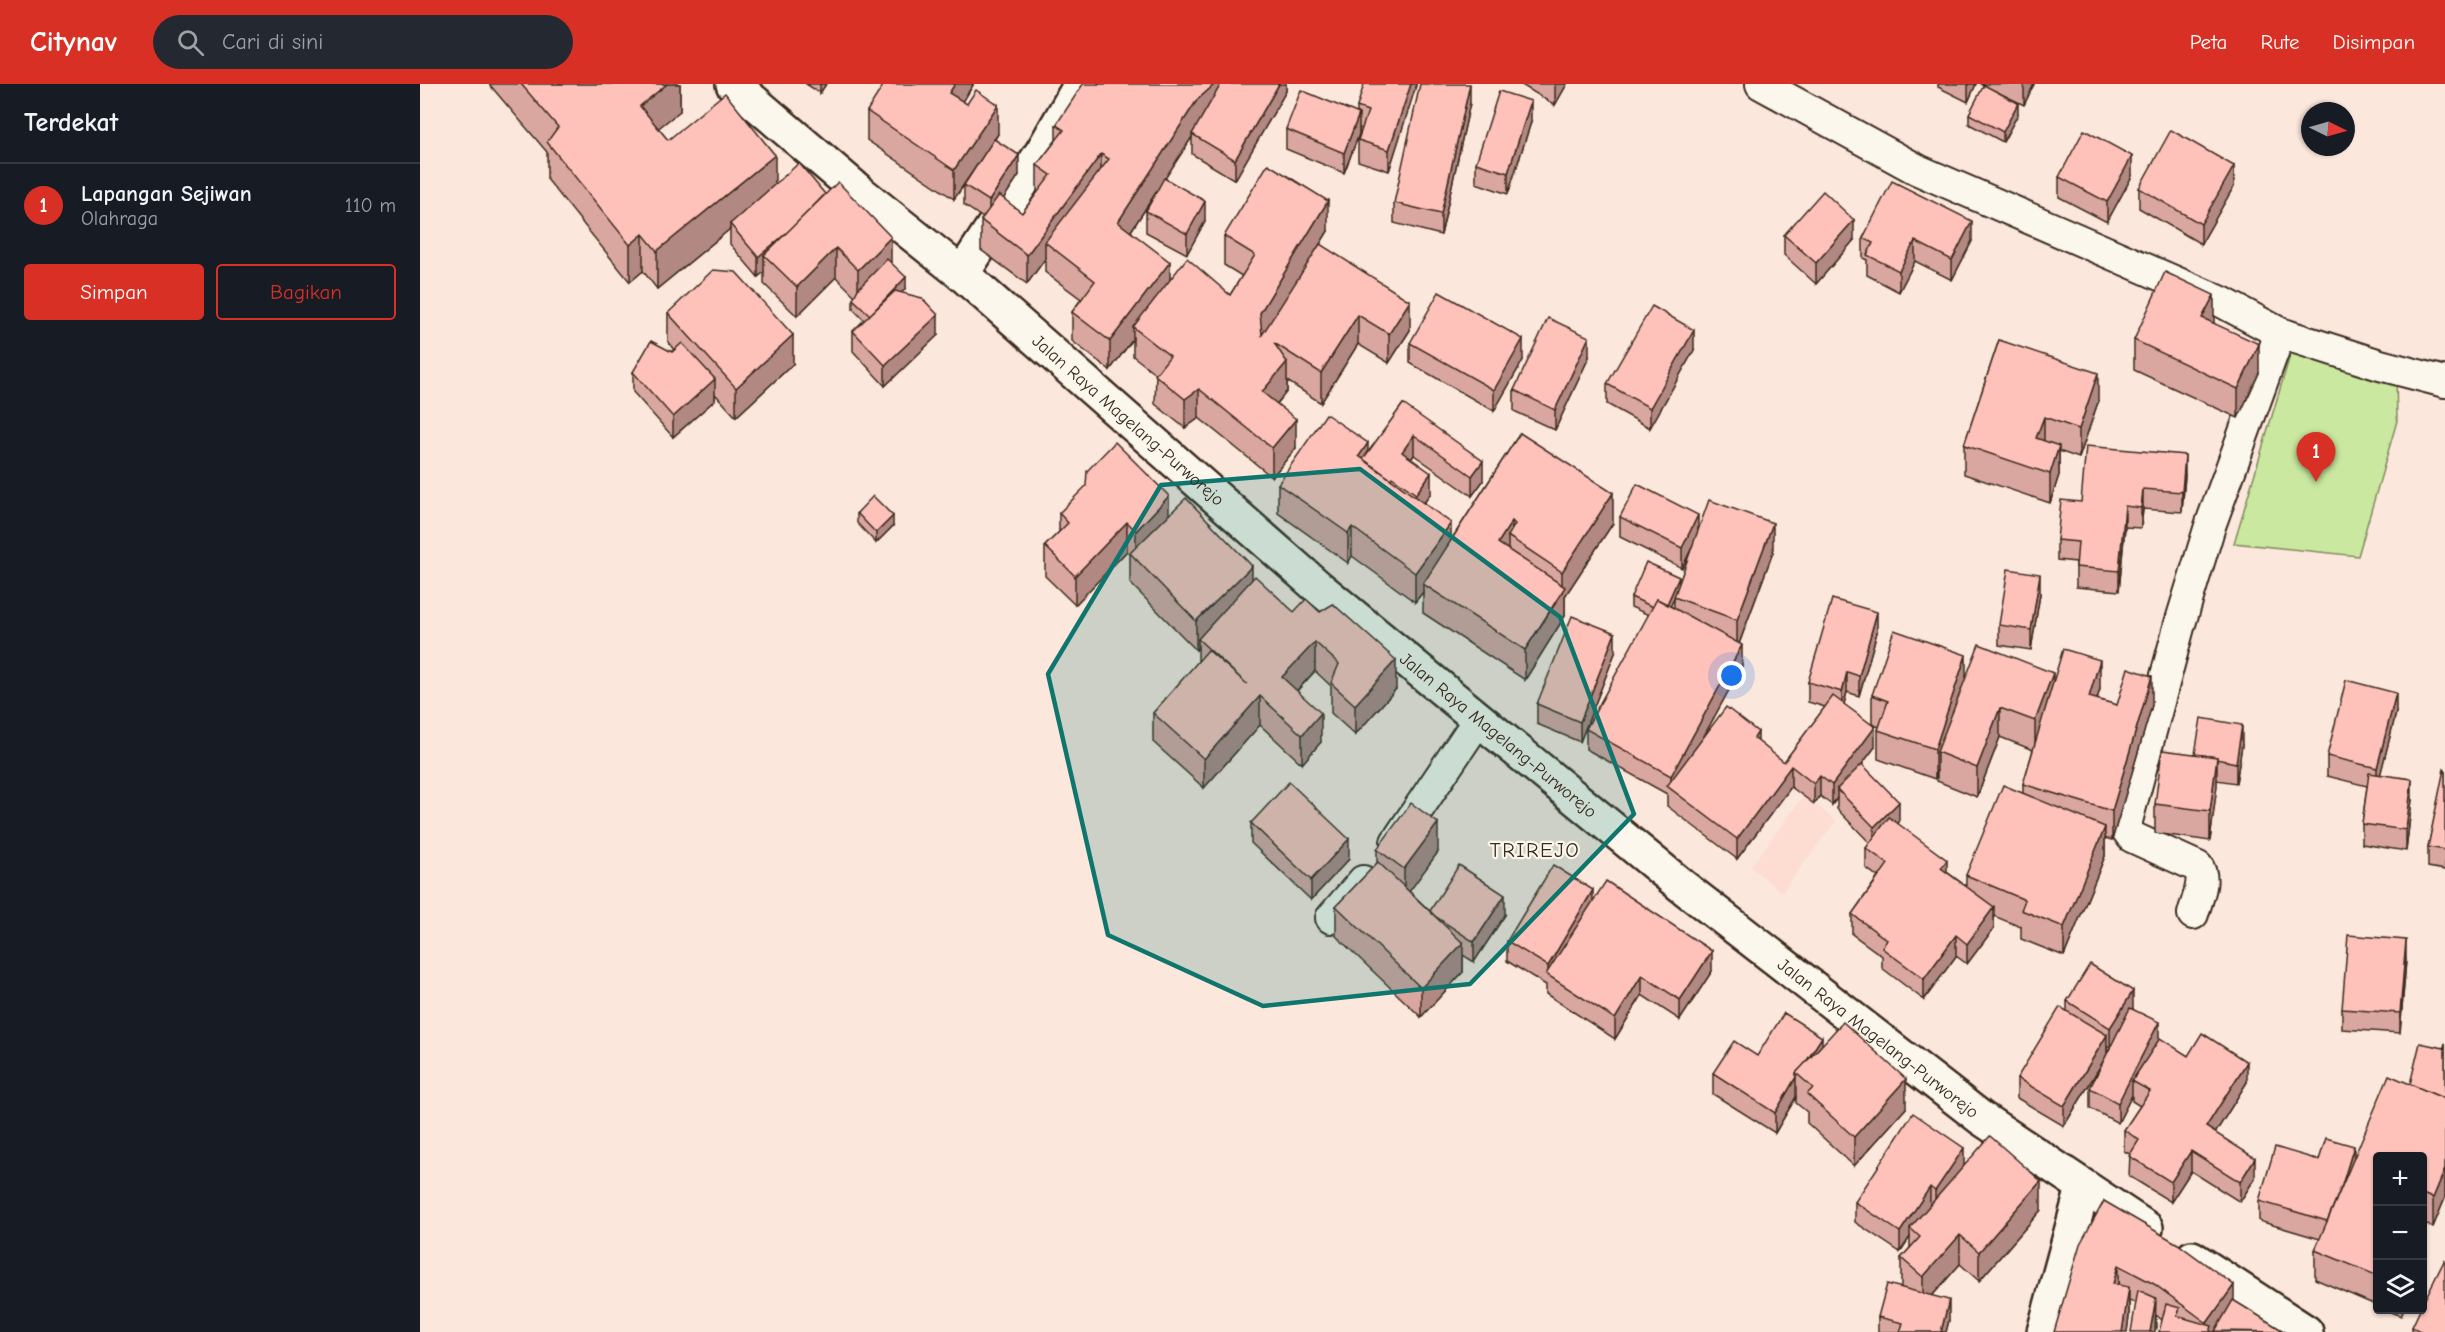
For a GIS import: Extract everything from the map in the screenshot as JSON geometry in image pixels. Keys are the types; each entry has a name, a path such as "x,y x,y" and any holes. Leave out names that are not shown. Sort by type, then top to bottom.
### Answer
{"main road":[{"name":"Jalan Raya Magelang-Purworejo","path":"733,84 862,194 962,274 1318,587 1478,720 1780,964 1981,1118 2083,1188 2306,1332"},
{"path":"962,274 1044,149 1081,84"},
{"path":"2044,1332 2083,1188"}],"street":[{"path":"1761,84 1918,170 2222,302 2280,333 2380,365 2445,382"},
{"path":"2193,914 2202,880 2202,873 2198,867 2133,837 2127,830 2127,821 2179,627 2210,525 2280,333"},
{"path":"1331,918 1406,830 1478,720"}],"highlighted area":[{"path":"1360,469 1560,617 1634,814 1470,984 1263,1006 1108,935 1048,674 1161,485"}],"shaded area":[{"path":"1804,796 1836,821 1782,892 1750,867"}],"green space":[{"path":"2292,349 2396,376 2397,421 2358,556 2234,543"}],"building":[{"path":"521,84 667,84 640,106 668,140 725,93 775,155 657,251 643,234 630,245 547,142 558,127"},
{"path":"884,84 955,84 949,93 967,104 976,90 998,105 954,170 867,111"},
{"path":"1083,84 1215,84 1197,100 1118,222 1170,262 1110,341 1072,312 1095,281 1045,242 1109,159 1101,154 1027,255 981,220 999,195 1022,213 1051,175 1037,165 1064,130 1056,125"},
{"path":"1221,84 1279,84 1235,160 1192,134"},
{"path":"1364,84 1411,84 1389,150 1358,140 1368,111 1357,107"},
{"path":"1420,84 1470,84 1441,214 1394,203"},
{"path":"1984,85 2018,103 2003,132 1969,114"},
{"path":"1301,90 1359,114 1344,153 1286,129"},
{"path":"1499,91 1531,101 1508,173 1476,163"},
{"path":"2084,130 2132,156 2107,202 2059,177"},
{"path":"2171,130 2234,166 2201,224 2139,188"},
{"path":"994,139 1019,155 989,201 964,185"},
{"path":"799,163 825,194 790,230 758,257 730,224"},
{"path":"1268,164 1328,201 1260,313 1262,335 1320,244 1410,301 1389,334 1358,315 1321,373 1274,343 1287,362 1262,392 1296,419 1272,448 1199,389 1185,399 1155,375 1170,356 1133,327 1187,258 1230,295 1255,255 1224,236"},
{"path":"1164,178 1205,201 1187,234 1146,211"},
{"path":"1892,181 1972,221 1952,260 1915,241 1899,271 1867,255 1873,243 1863,238"},
{"path":"838,182 891,237 858,270 836,248 797,287 764,255"},
{"path":"1823,191 1854,220 1816,263 1784,235"},
{"path":"887,259 906,277 870,315 853,299 858,289"},
{"path":"713,270 736,272 793,335 736,388 668,313"},
{"path":"2165,272 2214,295 2202,318 2259,344 2238,389 2134,340"},
{"path":"895,291 922,298 938,315 885,365 853,331"},
{"path":"1439,292 1523,339 1494,390 1410,343"},
{"path":"1652,306 1694,330 1650,408 1607,384"},
{"path":"1548,318 1589,337 1555,410 1514,390"},
{"path":"1999,340 2098,373 2079,429 2044,417 2036,438 2059,446 2050,474 1964,445"},
{"path":"651,341 672,352 682,343 715,379 673,417 633,372"},
{"path":"1403,404 1483,461 1472,476 1414,435 1402,452 1431,473 1416,494 1363,459"},
{"path":"1326,414 1368,443 1359,456 1451,523 1415,573 1352,527 1348,533 1278,484"},
{"path":"1520,433 1613,493 1562,572 1508,536 1515,524 1512,521 1498,543 1565,587 1525,650 1423,584"},
{"path":"1115,442 1169,496 1136,531 1127,522 1075,576 1045,546 1068,523 1059,513 1086,486 1087,471"},
{"path":"2086,446 2185,455 2182,492 2143,489 2141,508 2125,506 2119,571 2076,567 2078,542 2057,540 2061,500 2081,502"},
{"path":"1637,484 1698,515 1682,548 1620,517"},
{"path":"873,496 893,516 876,533 857,513"},
{"path":"1186,498 1252,566 1196,621 1130,553"},
{"path":"1709,500 1773,523 1737,620 1674,597"},
{"path":"1646,562 1679,577 1667,604 1657,599 1653,607 1631,597"},
{"path":"2008,569 2040,574 2031,630 1999,625"},
{"path":"1255,576 1294,612 1306,599 1320,612 1333,604 1396,660 1355,705 1331,683 1339,664 1315,642 1282,677 1321,713 1302,735 1260,696 1204,759 1153,713 1208,650 1247,684 1198,639"},
{"path":"1657,599 1742,645 1671,776 1586,729"},
{"path":"1832,599 1877,612 1859,676 1847,672 1842,692 1808,682"},
{"path":"1572,616 1615,633 1580,722 1537,704"},
{"path":"1894,630 1966,655 1935,749 1878,730 1888,701 1872,695"},
{"path":"1979,644 2053,673 2035,721 2000,708 1977,768 1937,752"},
{"path":"2063,649 2100,660 2089,697 2117,705 2128,668 2152,676 2112,811 2023,784"},
{"path":"2346,680 2396,693 2377,768 2327,756"},
{"path":"1833,696 1875,727 1832,785 1820,776 1814,784 1791,766 1737,839 1667,786 1726,707 1758,732 1754,738 1784,762"},
{"path":"2201,718 2242,725 2236,763 2195,754"},
{"path":"2162,750 2217,757 2210,811 2155,804"},
{"path":"1862,764 1899,802 1874,827 1837,789"},
{"path":"2445,770 2445,850 2428,847"},
{"path":"2369,773 2412,779 2406,830 2362,824"},
{"path":"1289,782 1349,839 1311,880 1251,823"},
{"path":"2003,785 2105,827 2064,927 2021,910 2025,900 1966,875"},
{"path":"1411,803 1438,823 1404,869 1377,849"},
{"path":"1889,817 1947,860 1941,868 1994,907 1967,944 1956,935 1924,979 1882,948 1887,940 1852,914 1888,864 1866,848"},
{"path":"1378,862 1463,943 1421,988 1336,906"},
{"path":"1459,865 1505,895 1474,942 1430,911"},
{"path":"1553,865 1593,890 1548,966 1507,941"},
{"path":"1606,881 1712,951 1680,1000 1642,975 1615,1019 1546,974"},
{"path":"2348,935 2406,940 2400,1013 2342,1009"},
{"path":"2090,964 2133,991 2110,1028 2067,1001"},
{"path":"2060,1007 2107,1035 2064,1106 2017,1078"},
{"path":"2130,1008 2159,1022 2118,1103 2090,1088"},
{"path":"1784,1013 1822,1037 1804,1065 1796,1073 1796,1077 1775,1113 1713,1073 1734,1041 1757,1056"},
{"path":"1843,1022 1906,1079 1854,1137 1807,1094 1813,1088 1796,1073"},
{"path":"2202,1033 2247,1062 2206,1127 2255,1158 2240,1182 2191,1151 2171,1182 2129,1156 2139,1140 2124,1130 2150,1091 2132,1081 2160,1038 2188,1056"},
{"path":"2420,1043 2444,1048 2445,1043 2445,1099 2410,1084"},
{"path":"2389,1075 2445,1099 2445,1169 2433,1198 2427,1196 2427,1152 2373,1152 2373,1274 2315,1250"},
{"path":"1913,1113 1964,1148 1935,1191 1930,1187 1900,1232 1855,1202"},
{"path":"1990,1136 2041,1181 1979,1252 1960,1235 1923,1277 1901,1258 1920,1237 1910,1228"},
{"path":"2326,1138 2354,1146 2342,1185 2327,1221 2259,1201 2275,1147 2319,1160"},
{"path":"2104,1201 2178,1244 2234,1285 2207,1323 2154,1284 2118,1265 2113,1284 2129,1287 2122,1332 2054,1332 2080,1244"},
{"path":"2445,1259 2445,1332 2422,1332 2412,1327 2418,1314 2427,1314 2427,1295"},
{"path":"1887,1284 1949,1300 1941,1332 1900,1332 1903,1323 1878,1317"},
{"path":"2138,1290 2156,1298 2150,1332 2131,1332"},
{"path":"2233,1300 2285,1332 2215,1331"},
{"path":"2166,1304 2180,1308 2177,1316 2212,1326 2210,1332 2159,1332"}],"place":[{"name":"Lapangan Sejiwan","path":"2316,482"}],"district":[{"name":"TRIREJO","path":"1535,850"}]}
